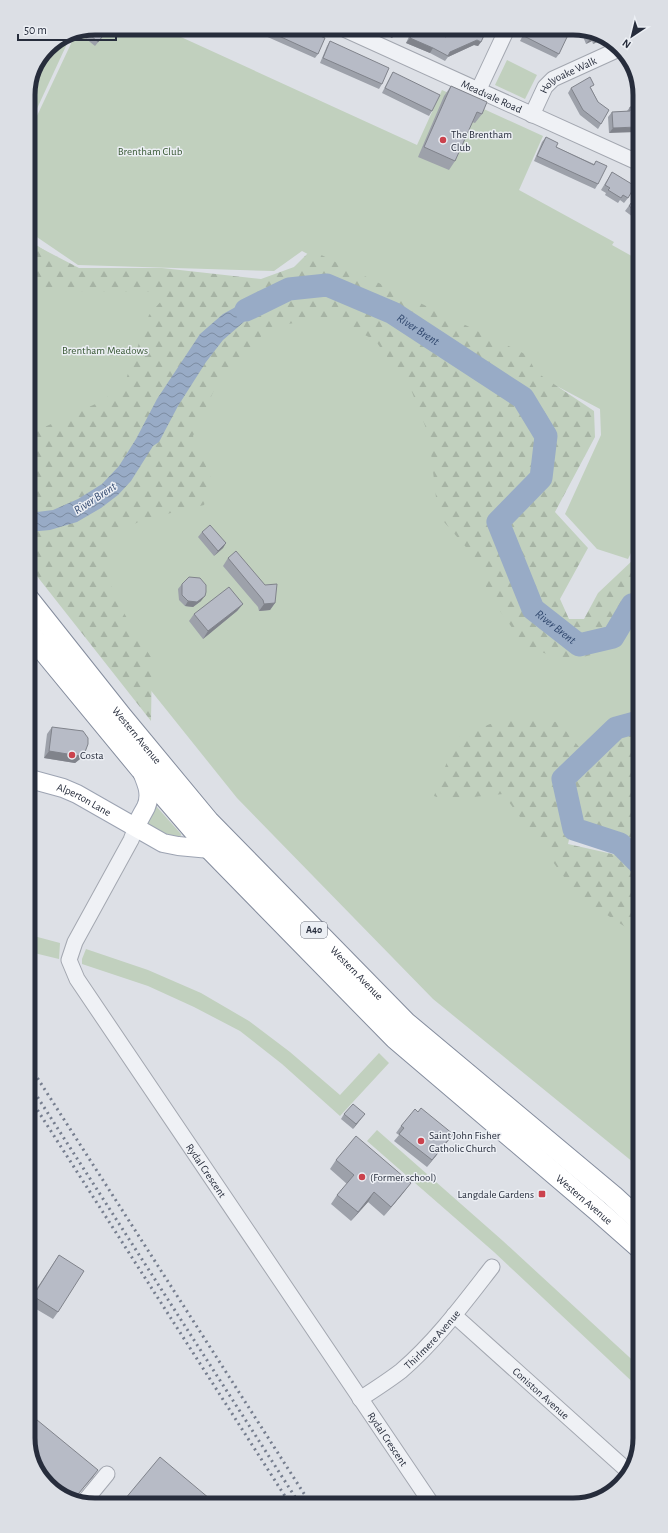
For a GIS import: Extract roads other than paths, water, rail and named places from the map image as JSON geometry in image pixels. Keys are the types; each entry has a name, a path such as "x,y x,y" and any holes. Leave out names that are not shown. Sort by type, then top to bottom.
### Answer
{"highway":[{"name":"Western Avenue","path":"35,608 121,716 208,821 378,995 406,1023 613,1196 633,1214"},
{"name":"Western Avenue","path":"35,639 141,769 210,849 395,1038 591,1204 633,1242"}],"main road":[{"path":"136,827 139,817 147,804 148,794 147,785 141,769"},
{"name":"Alperton Lane","path":"35,780 63,788 77,794 163,843 210,849"}],"street":[{"name":"Meadvale Road","path":"357,35 633,160"},
{"path":"478,91 505,35"},
{"name":"Holyoake Walk","path":"532,115 545,87 553,79 612,52"},
{"name":"Rydal Crescent","path":"136,827 75,942 69,960 77,979 428,1498"},
{"name":"Thirlmere Avenue","path":"360,1399 400,1372 421,1352 454,1315 492,1267"},
{"name":"Coniston Avenue","path":"454,1315 624,1469"},
{"path":"88,1497 107,1474"}],"water":[{"path":"270,288 278,305 245,321 223,340 206,362 178,406 159,442 153,446 131,481 118,495 101,508 77,522 50,530 35,531 35,512 53,510 78,499 102,484 119,466 136,439 157,399 200,334 223,314"}],"waterway":[{"name":"River Brent","path":"246,310 289,289 327,285 393,313 523,398 546,436 541,478 498,522 533,609 579,645 613,637 633,605"},
{"name":"River Brent","path":"633,723 616,728 563,779 574,829 620,844 633,857"}],"railway":[{"path":"35,1074 307,1498"},
{"path":"35,1093 296,1498"},
{"path":"35,1106 286,1498"}],"place":[{"name":"The Brentham Club","path":"443,140"},
{"name":"Costa","path":"72,755"},
{"name":"Saint John Fisher Catholic Church","path":"421,1141"},
{"name":"(Former school)","path":"362,1177"},
{"name":"Langdale Gardens","path":"542,1194"}],"park label":[{"name":"Brentham Club","path":"150,151"},
{"name":"Brentham Meadows","path":"105,350"}]}
